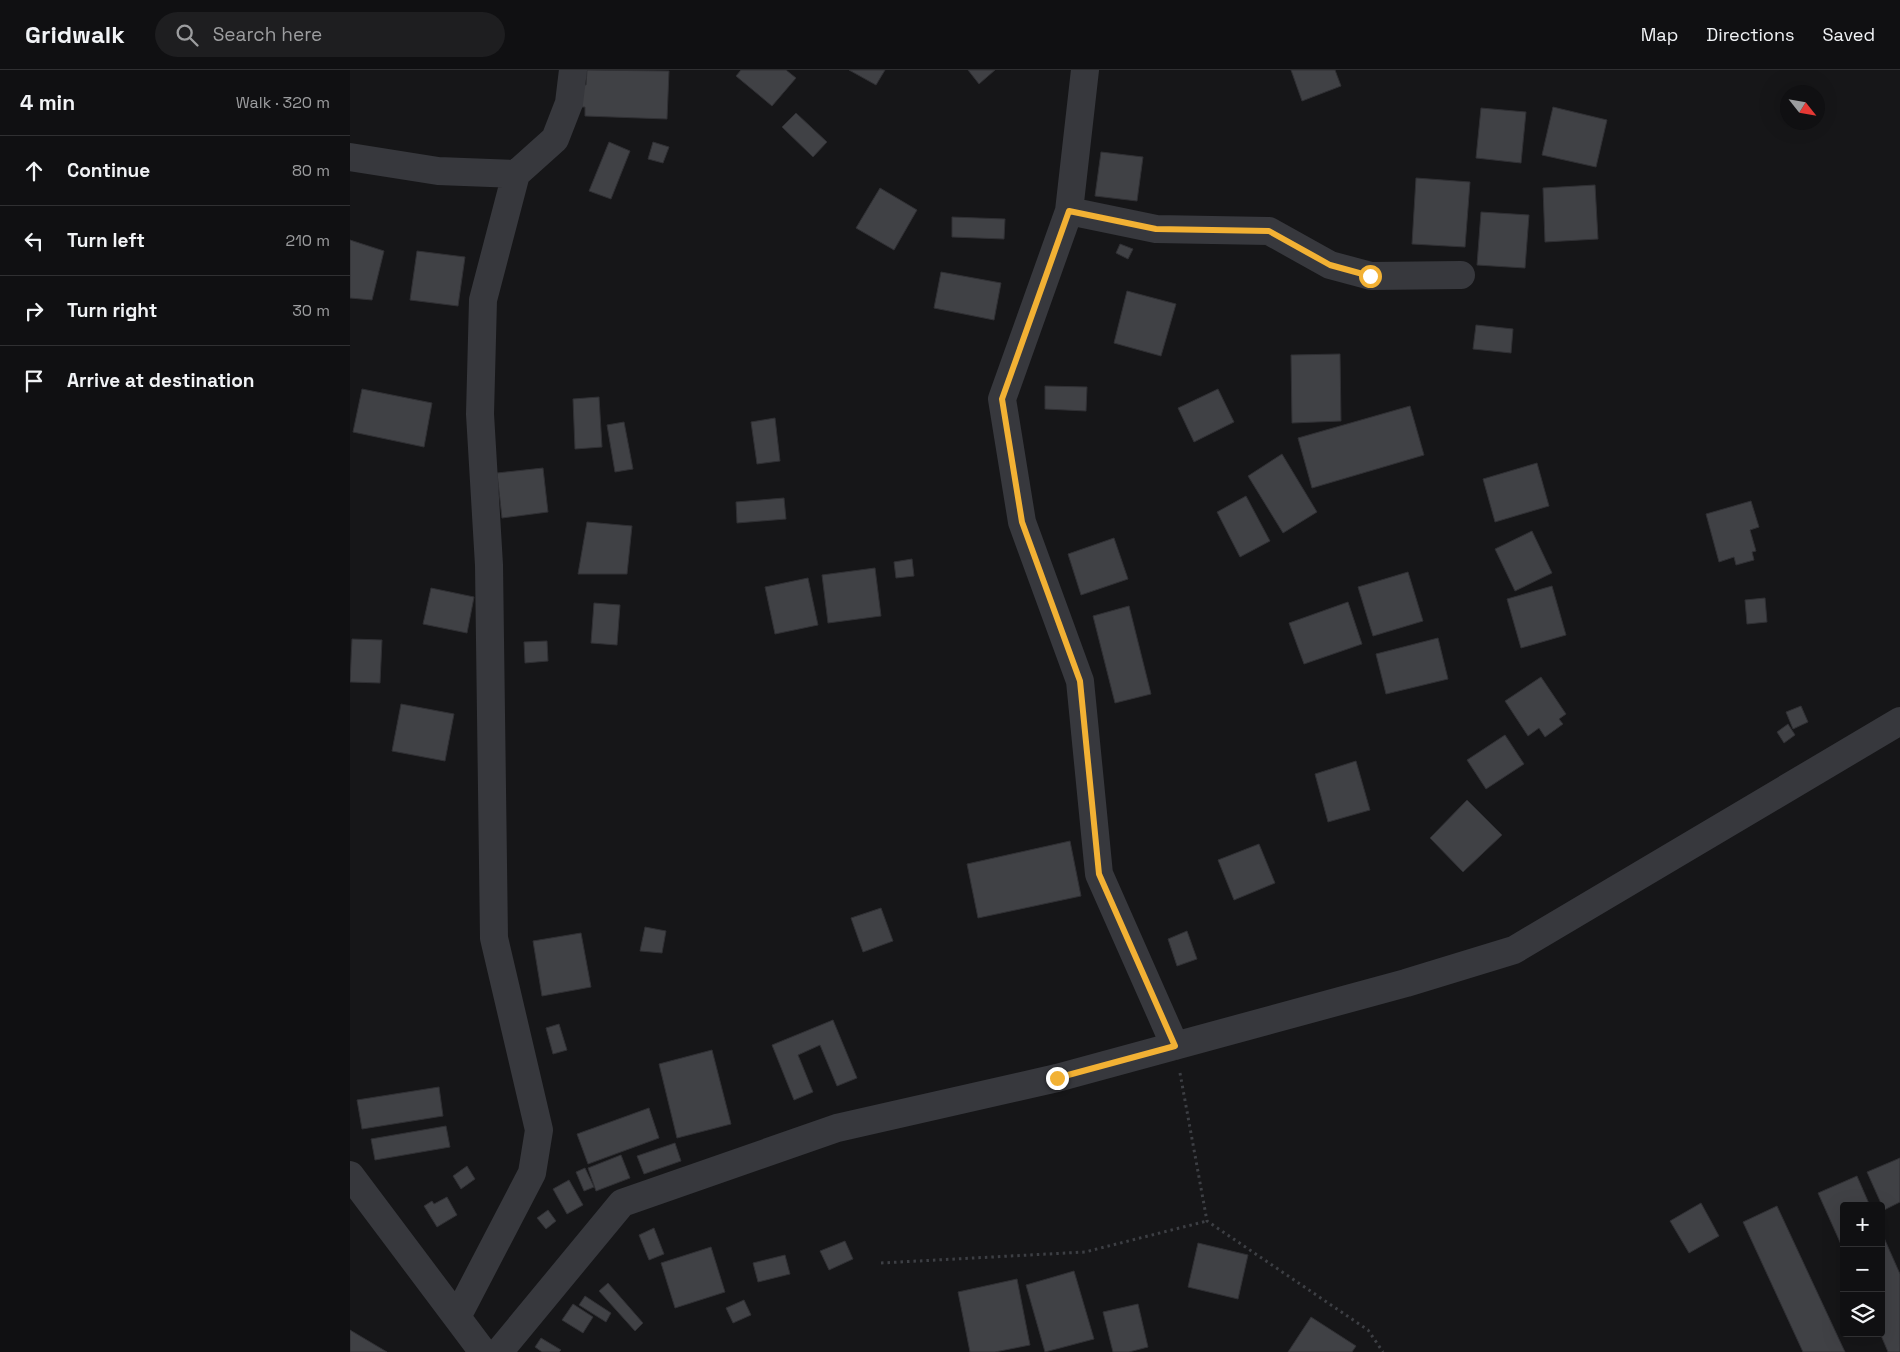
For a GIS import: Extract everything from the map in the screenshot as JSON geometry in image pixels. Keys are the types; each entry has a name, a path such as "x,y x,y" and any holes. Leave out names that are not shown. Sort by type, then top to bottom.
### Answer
{"street":[{"path":"457,1317 532,1173 539,1130 494,938 490,564 480,414 482,300 516,174 555,139 569,103 574,70"},
{"path":"1085,70 1069,211 1002,399 1022,522 1080,681 1099,874 1175,1046"},
{"path":"350,157 438,171 516,174"},
{"path":"1069,211 1156,229 1269,231 1330,265 1370,276 1461,275"},
{"path":"499,1352 622,1203 837,1128 1057,1078 1406,983 1514,950 1900,721"},
{"path":"350,1176 482,1352"}],"path":[{"path":"1175,1046 1207,1221 1368,1330 1383,1352"},
{"path":"881,1263 1085,1252 1207,1221"}],"building":[{"path":"587,70 669,71 667,119 585,116 585,107 576,107 577,84 586,85"},
{"path":"741,70 786,70 796,78 772,106 736,76"},
{"path":"849,70 885,70 876,85"},
{"path":"968,70 995,70 979,84"},
{"path":"1291,70 1335,70 1341,86 1302,101"},
{"path":"1553,107 1607,120 1596,167 1542,155"},
{"path":"1481,108 1526,112 1521,163 1476,158"},
{"path":"796,113 827,142 813,157 782,127"},
{"path":"609,142 630,151 611,199 589,191"},
{"path":"653,142 669,147 663,163 648,159"},
{"path":"1101,152 1143,157 1137,201 1095,196"},
{"path":"1416,178 1470,182 1465,247 1412,244"},
{"path":"1595,185 1598,239 1545,242 1543,188"},
{"path":"880,188 917,210 894,250 856,228"},
{"path":"1481,212 1529,215 1525,268 1477,265"},
{"path":"952,217 1005,219 1004,239 952,237"},
{"path":"350,240 384,251 372,300 350,298"},
{"path":"1120,244 1133,249 1128,259 1116,253"},
{"path":"417,251 465,257 458,306 410,300"},
{"path":"941,272 1001,283 994,320 934,308"},
{"path":"1127,291 1176,304 1161,356 1114,343"},
{"path":"1476,325 1513,329 1511,353 1473,349"},
{"path":"1340,354 1341,421 1292,423 1291,355"},
{"path":"1045,386 1087,387 1086,411 1045,409"},
{"path":"362,389 432,403 424,447 353,432"},
{"path":"1218,389 1234,422 1194,442 1178,408"},
{"path":"599,397 602,447 575,449 573,399"},
{"path":"1410,406 1424,455 1312,488 1298,438"},
{"path":"775,418 780,461 757,464 751,422"},
{"path":"624,422 633,469 615,472 607,425"},
{"path":"1282,454 1317,512 1283,533 1248,476"},
{"path":"1537,463 1549,506 1495,522 1483,479"},
{"path":"543,468 548,512 502,518 497,473"},
{"path":"1246,496 1270,541 1240,557 1217,512"},
{"path":"784,498 786,519 737,523 736,502"},
{"path":"1751,501 1759,527 1750,530 1756,551 1752,552 1754,560 1736,565 1734,557 1719,562 1706,514"},
{"path":"587,522 632,526 627,574 578,574"},
{"path":"1532,531 1552,573 1515,591 1495,549"},
{"path":"1114,538 1128,579 1081,595 1068,554"},
{"path":"912,559 914,576 896,578 894,562"},
{"path":"875,568 881,616 828,623 822,575"},
{"path":"1408,572 1423,621 1373,636 1358,587"},
{"path":"808,578 818,625 775,634 765,587"},
{"path":"1552,586 1566,635 1521,648 1507,599"},
{"path":"431,588 474,597 467,633 423,624"},
{"path":"1765,598 1767,622 1747,624 1745,600"},
{"path":"1348,602 1362,644 1304,664 1289,623"},
{"path":"594,603 620,605 617,645 591,643"},
{"path":"1129,606 1151,694 1115,703 1093,616"},
{"path":"1438,638 1448,679 1386,694 1376,654"},
{"path":"352,639 382,640 380,683 350,682"},
{"path":"547,641 548,661 525,663 524,642"},
{"path":"1541,677 1566,714 1559,719 1563,724 1545,737 1539,728 1528,736 1505,701"},
{"path":"401,704 454,714 445,761 392,751"},
{"path":"1801,706 1808,722 1793,729 1786,712"},
{"path":"1788,724 1795,735 1784,743 1777,732"},
{"path":"1505,735 1524,764 1486,789 1467,760"},
{"path":"1356,761 1370,810 1328,822 1315,774"},
{"path":"1467,800 1502,835 1463,872 1430,838"},
{"path":"1070,841 1081,896 978,918 967,864"},
{"path":"1259,844 1275,883 1234,900 1218,860"},
{"path":"881,908 893,941 863,952 851,918"},
{"path":"645,927 666,931 662,953 640,951"},
{"path":"1187,931 1197,959 1177,966 1168,939"},
{"path":"581,933 591,987 542,996 533,941"},
{"path":"833,1020 857,1078 837,1086 820,1045 798,1055 813,1092 794,1100 772,1045"},
{"path":"559,1024 567,1050 553,1054 546,1028"},
{"path":"712,1050 731,1124 677,1138 659,1064"},
{"path":"439,1087 443,1116 362,1129 357,1100"},
{"path":"649,1108 659,1138 588,1164 577,1134"},
{"path":"446,1126 450,1147 375,1160 371,1139"},
{"path":"675,1143 681,1161 644,1174 637,1156"},
{"path":"621,1155 630,1178 596,1191 588,1168"},
{"path":"1900,1158 1900,1202 1885,1210 1885,1202 1880,1202 1867,1172"},
{"path":"467,1166 475,1179 461,1189 453,1176"},
{"path":"585,1168 594,1187 584,1191 576,1172"},
{"path":"1857,1176 1868,1202 1840,1202 1840,1242 1818,1193"},
{"path":"569,1180 583,1205 567,1214 553,1189"},
{"path":"447,1197 457,1215 437,1227 424,1206 432,1201 434,1204"},
{"path":"1701,1203 1719,1236 1689,1253 1670,1221"},
{"path":"1777,1206 1845,1352 1803,1352 1743,1222"},
{"path":"548,1210 556,1221 546,1229 537,1218"},
{"path":"654,1228 664,1254 649,1260 639,1235"},
{"path":"1885,1240 1900,1274 1900,1352 1888,1352 1882,1337 1885,1337"},
{"path":"845,1241 853,1259 829,1270 820,1251"},
{"path":"1198,1243 1248,1255 1238,1299 1188,1287"},
{"path":"711,1247 725,1292 675,1308 661,1263"},
{"path":"785,1255 790,1274 758,1282 753,1263"},
{"path":"1074,1271 1094,1339 1045,1352 1026,1285"},
{"path":"1017,1279 1030,1345 995,1352 970,1352 958,1292"},
{"path":"608,1283 643,1323 635,1331 599,1291"},
{"path":"585,1296 611,1313 606,1322 579,1305"},
{"path":"744,1300 751,1315 733,1323 726,1308"},
{"path":"573,1304 593,1317 583,1333 562,1320"},
{"path":"1138,1304 1148,1347 1129,1352 1113,1352 1103,1312"},
{"path":"1311,1317 1356,1346 1352,1352 1288,1352"},
{"path":"350,1330 387,1352 350,1352"},
{"path":"541,1338 561,1350 559,1352 542,1352 535,1347"}],"route":[{"path":"1057,1078 1175,1046 1099,874 1080,681 1022,522 1002,399 1069,211 1156,229 1269,231 1287,239 1330,265 1370,276"}]}
